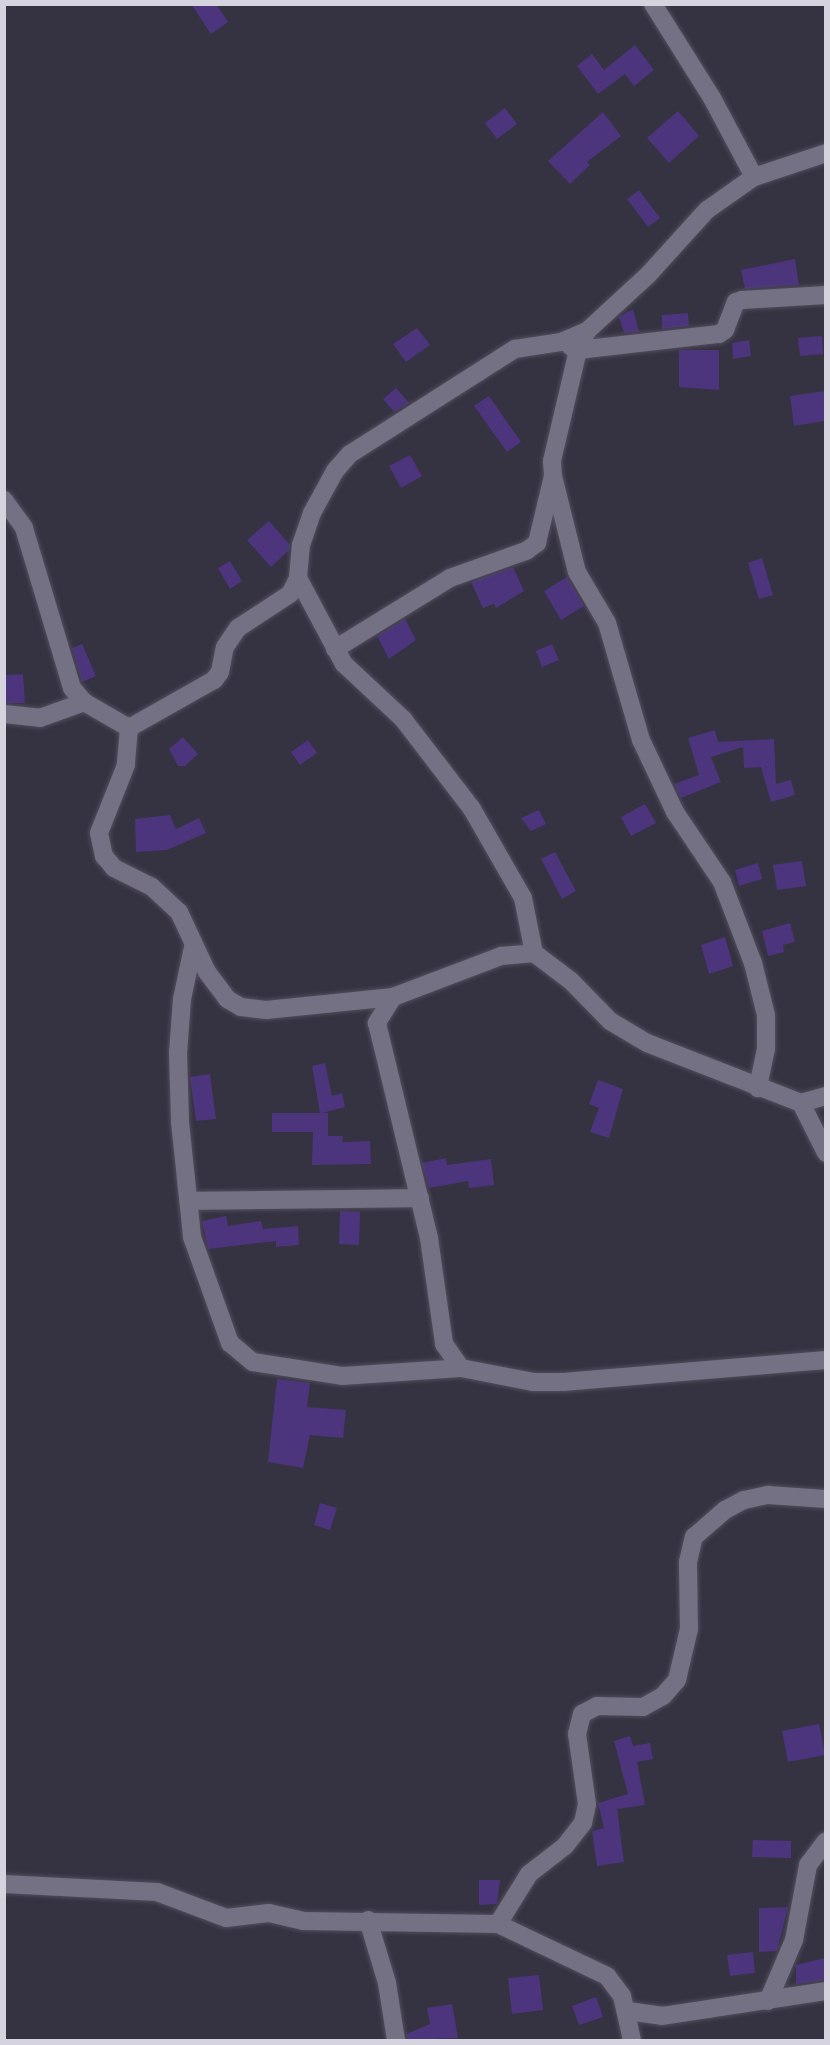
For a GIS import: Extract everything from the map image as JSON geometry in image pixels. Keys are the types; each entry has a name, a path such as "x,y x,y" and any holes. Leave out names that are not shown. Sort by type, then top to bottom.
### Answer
{"street":[{"path":"653,4 712,98 754,177"},
{"path":"129,728 214,680 220,672 225,647 238,628 294,586 301,545 312,513 335,471 350,454 494,360 515,349 561,342 587,331 648,275 707,210 754,177 825,153"},
{"path":"561,342 578,350 719,334 729,322 736,302 825,295"},
{"path":"587,331 578,350 552,461 553,476 577,572 607,623 641,740 675,812 722,882 753,963 766,1015 766,1049 758,1088"},
{"path":"335,649 450,578 526,551 537,543 553,476"},
{"path":"4,500 24,528 60,655 72,688 84,702 129,728"},
{"path":"294,586 310,601 335,649 360,682 419,736 472,810 523,898 534,953 571,981 610,1021 647,1043 801,1103 825,1096"},
{"path":"4,714 40,718 84,702"},
{"path":"129,728 126,765 103,817 99,844 114,868 166,897 179,912 193,947 216,988 241,1007 266,1010 393,997 501,956 534,953"},
{"path":"193,947 182,999 178,1053 192,1237 230,1343 254,1362 342,1376 461,1368 501,1378 553,1382 825,1360"},
{"path":"377,1023 393,997"},
{"path":"347,1000 369,1013 377,1023 420,1198 444,1344 461,1368"},
{"path":"801,1103 825,1153"},
{"path":"189,1201 420,1198"},
{"path":"498,1924 529,1874 566,1846 583,1823 587,1804 577,1734 582,1714 597,1706 643,1707 663,1695 677,1680 689,1629 688,1562 698,1532 744,1500 768,1495 825,1499"},
{"path":"768,2001 794,1940 808,1865 825,1841"},
{"path":"4,1884 157,1892 226,1918 269,1913 303,1921 368,1920 498,1924 607,1976 628,2012 633,2040"},
{"path":"368,1920 387,1983 396,2040"},
{"path":"628,2012 648,2016 768,2001 825,1991"},
{"path":"633,2040 648,2016"}],"building":[{"path":"191,4 216,4 228,22 211,34"},
{"path":"635,45 654,70 634,86 625,74 598,94 577,66 592,54 604,70"},
{"path":"505,108 517,124 497,139 485,123"},
{"path":"678,111 699,136 669,163 647,138"},
{"path":"603,112 621,136 587,162 590,165 570,184 548,161"},
{"path":"639,190 660,218 648,227 627,199"},
{"path":"795,259 799,285 745,289 741,270"},
{"path":"633,309 639,332 624,333 619,317"},
{"path":"688,313 689,326 662,329 662,315"},
{"path":"417,328 430,345 406,362 393,344"},
{"path":"822,336 823,354 800,356 798,338"},
{"path":"749,340 751,356 733,359 732,343"},
{"path":"679,350 719,350 719,390 679,387"},
{"path":"396,388 409,403 394,412 383,399"},
{"path":"825,391 825,421 794,426 790,396"},
{"path":"489,396 521,442 507,452 474,406"},
{"path":"410,455 422,476 401,488 389,466"},
{"path":"269,521 290,545 289,550 271,567 247,540"},
{"path":"762,558 773,595 759,599 748,563"},
{"path":"230,561 242,581 230,589 218,568"},
{"path":"513,567 524,591 496,608 494,604 483,608 471,582"},
{"path":"567,577 584,606 561,620 544,591"},
{"path":"405,619 416,640 389,659 377,636"},
{"path":"82,644 96,676 82,682 72,648"},
{"path":"552,644 559,660 542,667 536,651"},
{"path":"23,674 25,703 4,703 4,675"},
{"path":"715,730 718,742 774,739 776,784 791,780 795,795 771,802 761,767 744,768 743,747 711,757 721,782 681,798 674,784 699,775 688,738"},
{"path":"183,737 198,754 185,766 178,766 169,749"},
{"path":"308,740 317,753 300,765 291,752"},
{"path":"645,804 656,823 631,836 621,817"},
{"path":"539,810 546,824 531,831 521,818"},
{"path":"170,815 176,829 199,818 206,833 167,850 136,852 135,819"},
{"path":"555,852 576,891 562,899 541,859"},
{"path":"802,861 806,886 777,890 773,865"},
{"path":"758,863 762,879 739,886 735,870"},
{"path":"790,923 795,942 783,945 784,952 768,956 762,931"},
{"path":"725,937 733,966 709,974 701,945"},
{"path":"325,1063 332,1096 342,1093 345,1107 322,1113 328,1113 328,1136 343,1136 342,1142 370,1141 371,1164 312,1165 313,1132 272,1132 272,1113 320,1113 312,1066"},
{"path":"210,1074 216,1119 196,1121 190,1077"},
{"path":"598,1080 623,1089 609,1138 590,1132 599,1108 589,1104"},
{"path":"446,1158 447,1165 491,1159 494,1185 469,1188 468,1181 429,1188 422,1163"},
{"path":"340,1211 360,1212 359,1245 339,1244"},
{"path":"226,1216 228,1226 261,1221 263,1229 298,1226 299,1245 276,1247 276,1241 208,1249 202,1221"},
{"path":"277,1379 310,1383 307,1407 346,1410 343,1438 310,1435 303,1468 268,1462"},
{"path":"320,1503 337,1508 330,1530 314,1525"},
{"path":"819,1724 825,1755 788,1762 782,1731"},
{"path":"630,1736 633,1746 650,1743 653,1759 637,1762 645,1805 617,1809 624,1862 597,1866 592,1831 604,1828 598,1803 628,1794 614,1741"},
{"path":"753,1840 791,1841 791,1858 752,1857"},
{"path":"479,1880 500,1880 497,1904 479,1905"},
{"path":"788,1907 777,1951 759,1952 759,1908"},
{"path":"753,1952 755,1973 730,1976 727,1955"},
{"path":"825,1958 825,1980 796,1984 796,1965"},
{"path":"539,1975 543,2010 512,2014 508,1978"},
{"path":"596,1997 603,2017 579,2025 572,2006"},
{"path":"452,2004 458,2038 407,2040 406,2034 430,2024 427,2008"}]}
